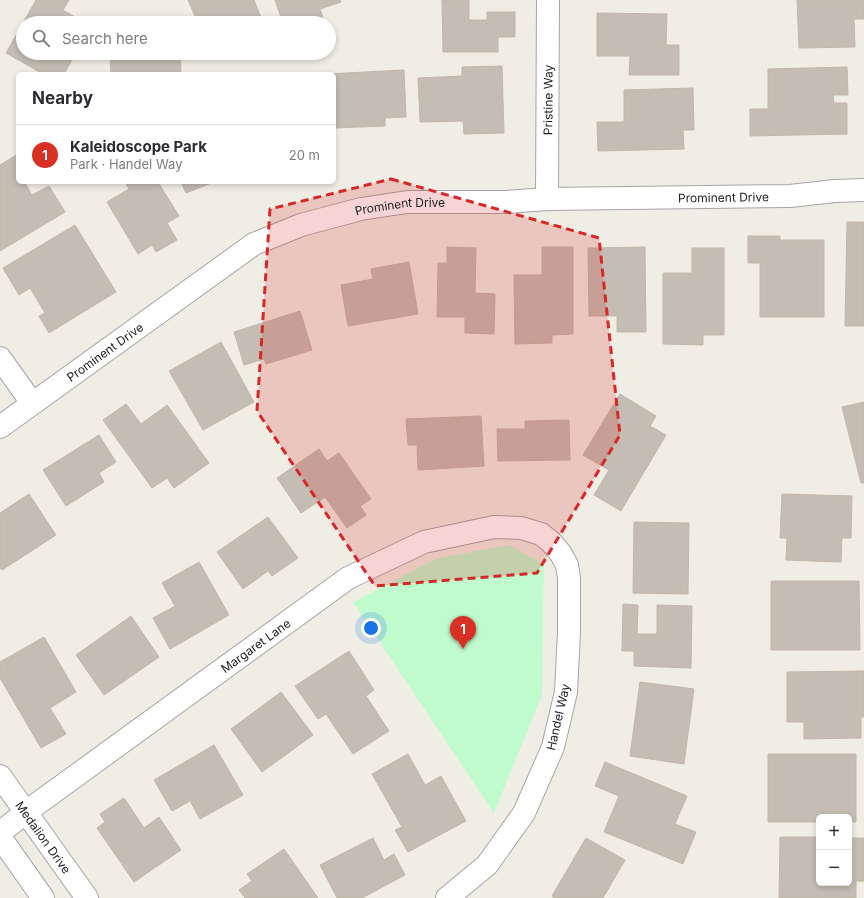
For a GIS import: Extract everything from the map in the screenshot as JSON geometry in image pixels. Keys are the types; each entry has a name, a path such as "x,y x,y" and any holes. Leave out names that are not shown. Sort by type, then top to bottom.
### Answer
{"street":[{"name":"Pristine Way","path":"547,199 548,0"},
{"name":"Prominent Drive","path":"0,427 254,244 301,225 361,209 407,202 506,202 547,199 790,196 835,191 864,190"},
{"path":"0,358 32,404"},
{"name":"Margaret Lane","path":"0,833 26,812 348,578 424,542 494,527 521,528 541,534"},
{"name":"Handel Way","path":"447,898 487,864 524,813 553,747 566,692 569,632 569,578 567,565 561,554 552,542 541,534"},
{"name":"Medalion Drive","path":"0,776 87,898"},
{"path":"0,837 43,898"}],"highlighted area":[{"path":"391,179 599,238 620,435 537,573 375,586 257,411 270,209"}],"green space":[{"path":"509,545 544,564 542,695 494,813 353,602 438,558"}],"building":[{"path":"36,0 69,0 63,10 73,16 27,16"},
{"path":"188,0 254,0 260,16 195,16"},
{"path":"275,0 340,0 341,2 320,9 322,16 281,16"},
{"path":"442,0 469,0 469,20 487,20 487,12 515,12 515,37 498,37 498,52 443,52"},
{"path":"797,0 864,0 864,19 854,19 855,47 799,48"},
{"path":"597,13 667,14 666,45 679,45 679,75 629,75 630,56 597,56"},
{"path":"16,35 16,59 6,53"},
{"path":"18,60 72,60 65,72 39,72"},
{"path":"110,60 180,60 181,72 111,72"},
{"path":"502,66 504,133 464,134 463,121 420,122 418,78 462,76 462,67"},
{"path":"847,67 848,95 833,95 834,103 847,103 847,134 750,136 750,109 768,109 768,69"},
{"path":"404,70 406,117 385,118 385,126 336,128 336,73"},
{"path":"693,88 694,130 683,130 684,149 598,151 597,122 624,122 624,90"},
{"path":"16,155 16,184 25,184 32,195 49,186 65,212 0,251 0,165"},
{"path":"126,184 159,184 179,216 167,223 177,240 156,252 152,245 138,254 107,202 129,189"},
{"path":"182,184 209,184 186,193"},
{"path":"847,222 864,222 864,326 845,326"},
{"path":"75,225 116,292 49,333 39,316 45,313 30,288 19,295 3,268"},
{"path":"748,236 780,236 780,240 824,240 824,317 760,317 760,263 748,263"},
{"path":"447,247 476,248 475,293 495,294 494,334 465,333 465,317 437,317 438,263 447,263"},
{"path":"542,247 573,247 573,334 552,335 552,343 515,344 514,275 542,275"},
{"path":"645,247 646,332 617,332 617,316 589,316 588,248"},
{"path":"692,248 724,248 724,335 703,335 703,345 663,344 663,273 692,273"},
{"path":"409,262 418,314 348,326 341,285 373,279 371,269"},
{"path":"300,311 312,350 266,364 264,359 244,365 234,332"},
{"path":"221,342 254,402 203,430 169,371"},
{"path":"620,394 656,416 650,426 666,435 621,511 594,495 609,470 583,455"},
{"path":"864,402 864,483 861,483 842,407"},
{"path":"126,404 141,424 167,405 209,463 174,488 167,478 152,488 103,420"},
{"path":"481,416 484,466 418,470 417,445 408,445 406,419"},
{"path":"569,420 570,460 498,461 497,429 525,429 525,421"},
{"path":"99,435 116,462 99,473 104,482 66,506 43,470"},
{"path":"319,449 327,461 339,453 371,499 360,506 366,515 347,528 325,497 301,513 277,478"},
{"path":"29,494 56,535 2,570 0,568 0,513"},
{"path":"782,494 852,496 851,538 842,538 841,562 786,560 787,538 780,538"},
{"path":"268,517 298,558 272,576 268,571 243,589 217,552"},
{"path":"634,522 689,523 688,594 633,593"},
{"path":"199,562 229,615 170,649 153,618 175,606 162,583"},
{"path":"771,581 859,581 860,650 771,650"},
{"path":"623,604 638,605 637,634 657,634 657,605 692,606 691,668 634,666 634,651 622,651"},
{"path":"131,616 159,657 104,695 76,655"},
{"path":"44,637 76,692 50,708 66,734 41,748 0,678 0,662"},
{"path":"349,651 374,690 366,696 389,731 353,754 326,714 318,719 295,686"},
{"path":"864,671 864,717 861,717 861,738 804,739 804,722 787,722 787,672"},
{"path":"640,682 694,689 684,764 630,756"},
{"path":"281,692 313,735 262,772 231,729"},
{"path":"214,745 243,795 200,819 190,801 172,811 154,780"},
{"path":"408,754 425,785 441,776 466,821 408,852 395,830 402,827 372,774"},
{"path":"768,754 856,754 856,822 852,822 852,814 816,814 816,822 768,822"},
{"path":"605,762 687,796 675,824 696,832 683,864 604,832 619,796 595,786"},
{"path":"124,798 144,828 159,817 181,850 134,882 97,828 105,822 100,814"},
{"path":"780,837 816,837 816,886 852,886 852,838 864,838 864,881 856,881 856,898 779,898"},
{"path":"373,838 384,860 394,854 405,875 362,898 337,898 320,865"},
{"path":"586,838 625,860 603,898 555,898 552,896"},
{"path":"284,849 318,898 245,898 239,890 252,881 247,874"}],"place":[{"name":"Kaleidoscope Park","path":"463,649"}]}
